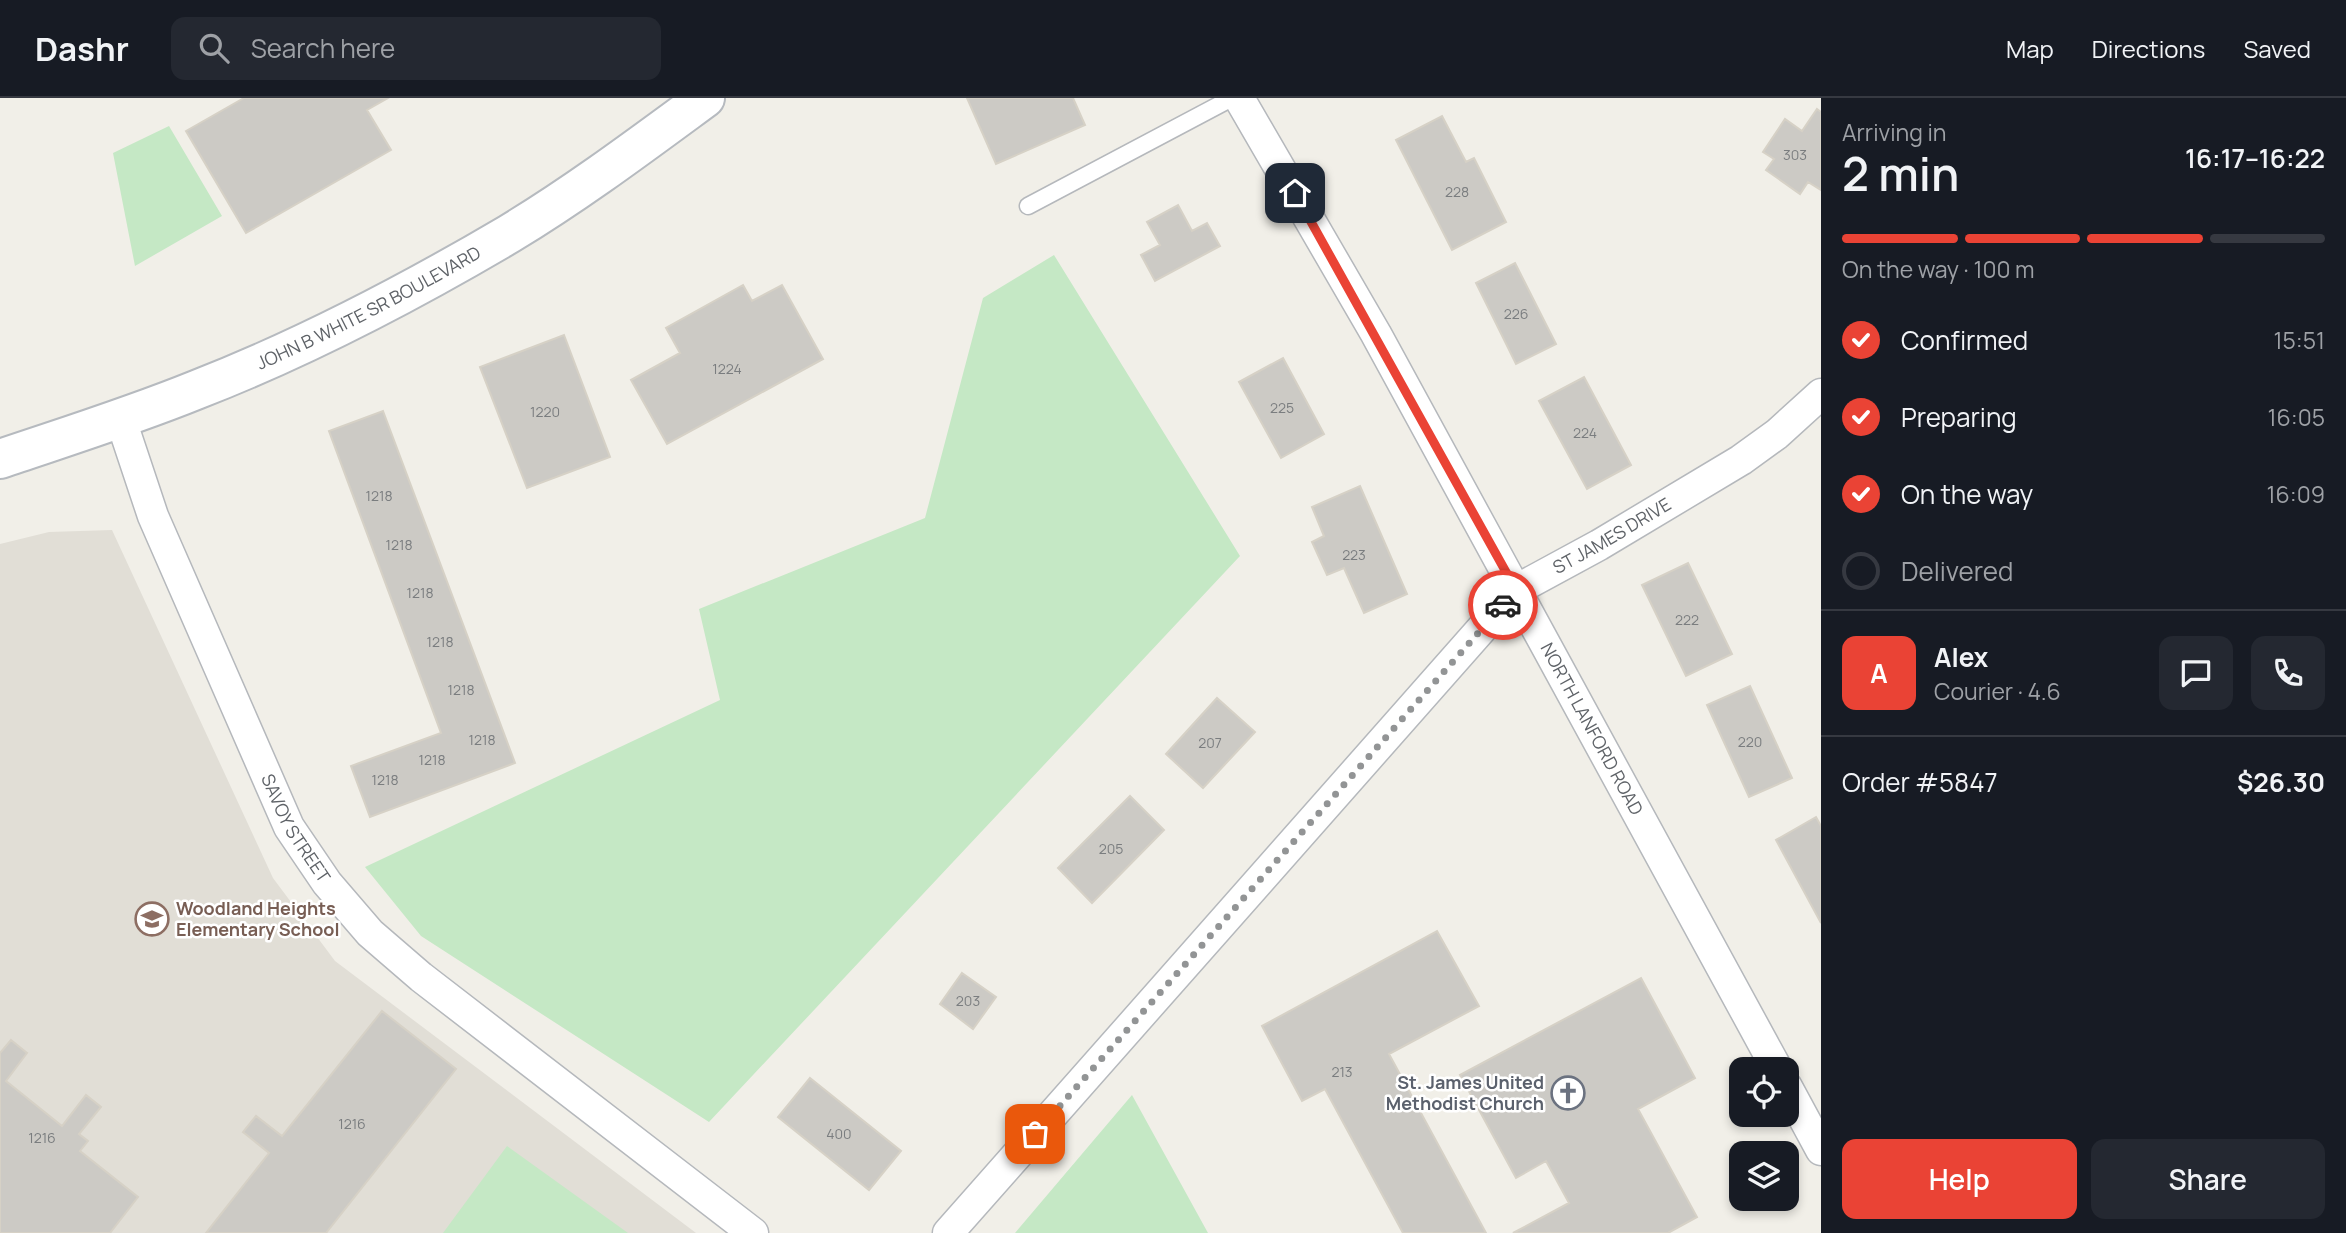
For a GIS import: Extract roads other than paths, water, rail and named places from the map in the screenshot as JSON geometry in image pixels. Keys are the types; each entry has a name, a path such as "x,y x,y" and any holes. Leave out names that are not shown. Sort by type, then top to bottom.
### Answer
{"main road":[{"name":"JOHN B WHITE SR BOULEVARD","path":"0,458 195,391 267,360 407,291 510,233 610,168 705,98"}],"street":[{"name":"NORTH LANFORD ROAD","path":"1239,98 1382,346 1770,1057"},
{"name":"ST JAMES DRIVE","path":"948,1233 1516,590 1599,545 1741,460 1777,434 1821,394"},
{"name":"SAVOY STREET","path":"120,417 153,516 289,827 327,883 370,933 421,977 753,1233"},
{"path":"1799,1109 1821,1150"}],"lane":[{"path":"1028,206 1232,98"}],"place":[{"name":"Woodland Heights Elementary School","path":"152,919"},
{"name":"St. James United Methodist Church","path":"1568,1093"}]}
